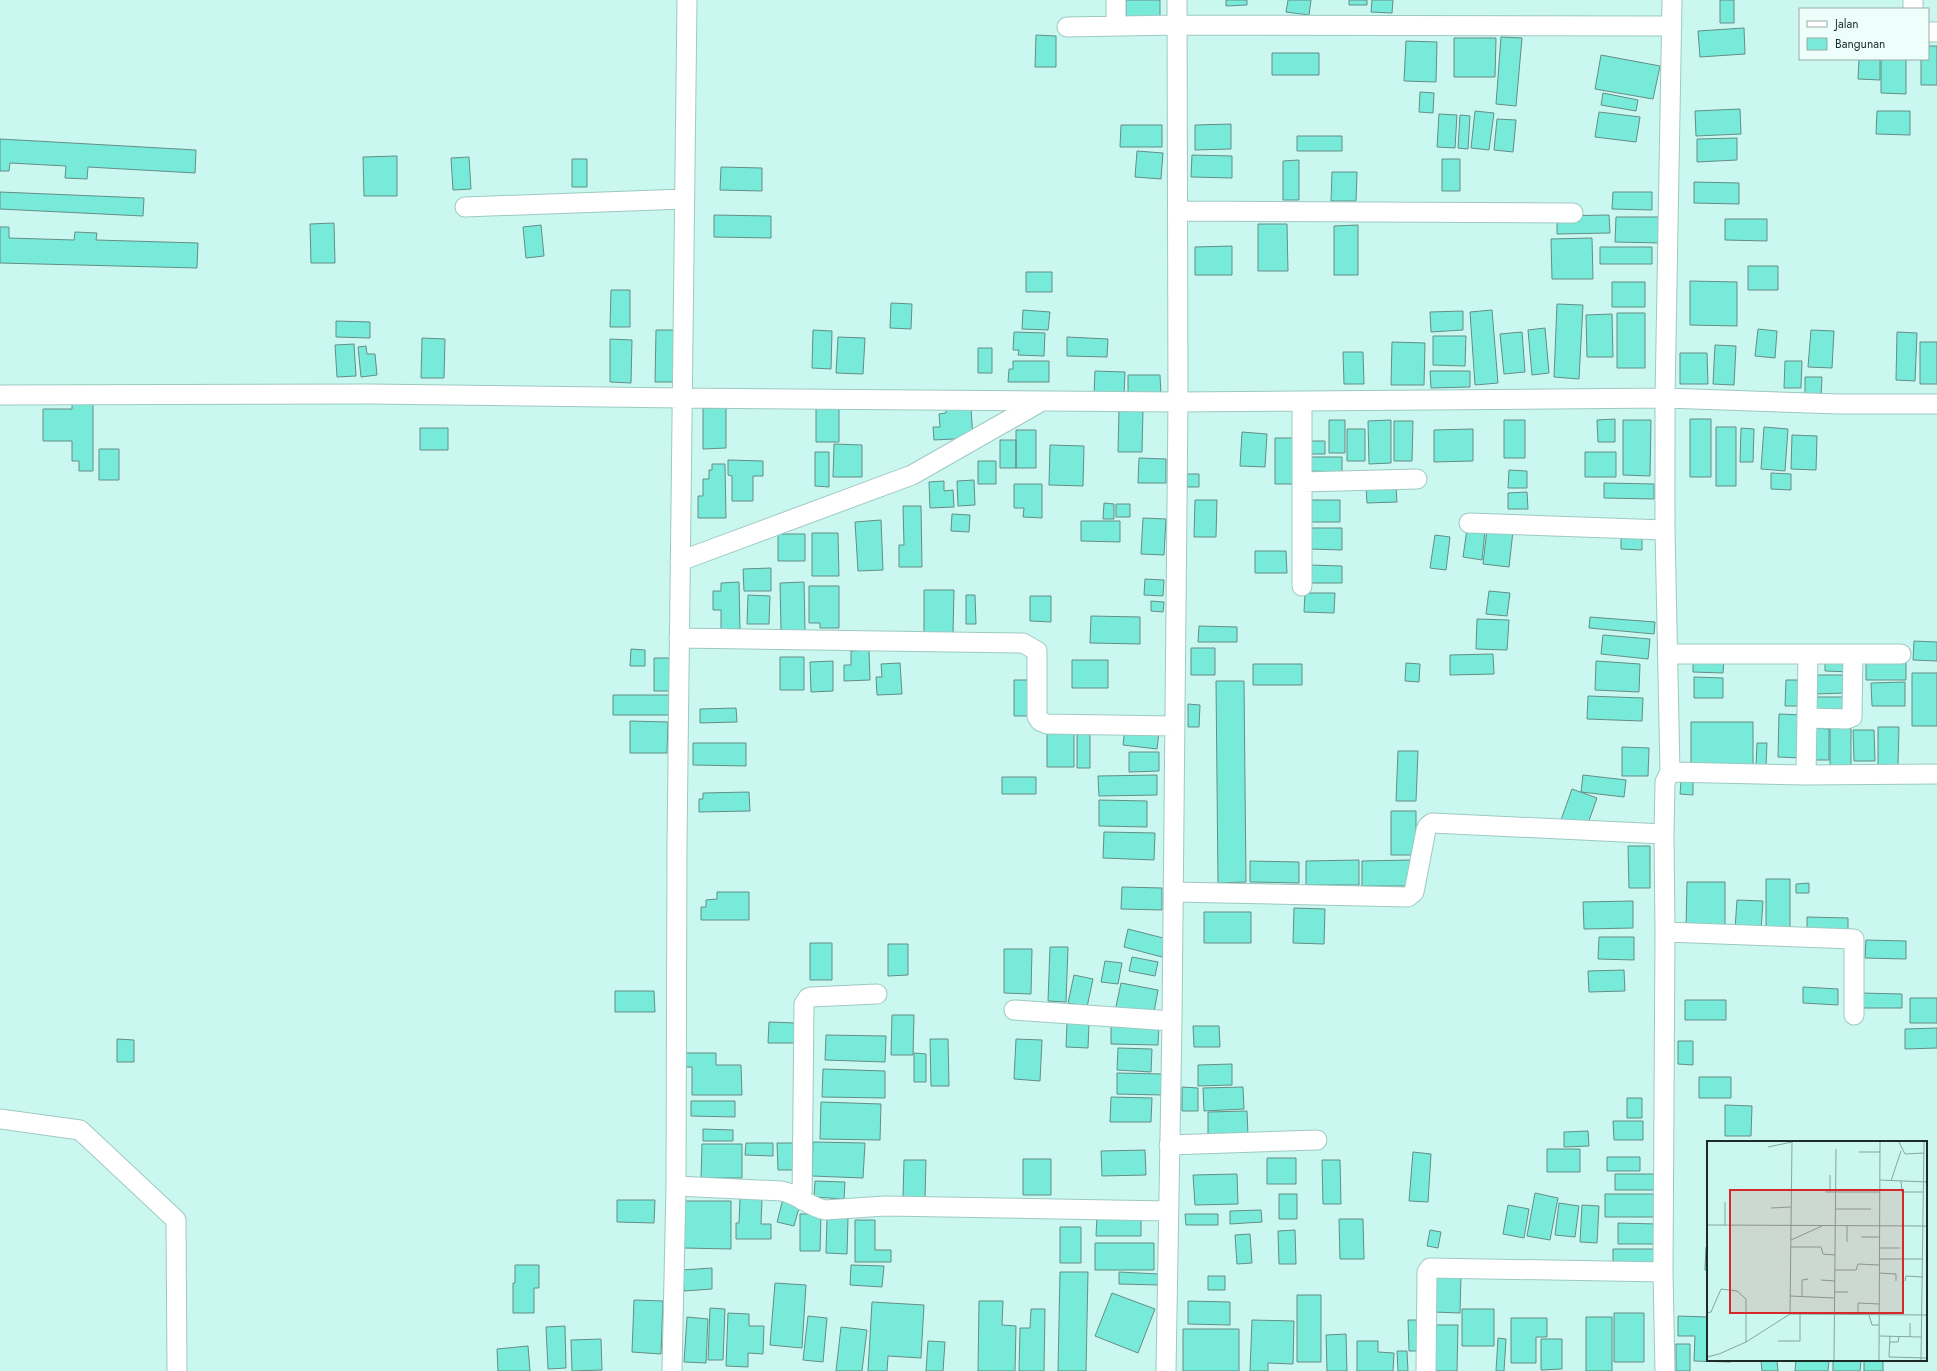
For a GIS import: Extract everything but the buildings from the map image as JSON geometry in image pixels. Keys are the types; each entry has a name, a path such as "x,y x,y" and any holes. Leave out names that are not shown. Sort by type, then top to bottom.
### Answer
{"street":[{"path":"672,1371 676,1186 679,638 687,0"},
{"path":"1116,0 1116,26"},
{"path":"1166,1371 1172,1022 1178,402 1177,0"},
{"path":"1665,1371 1663,1272 1665,932 1664,834 1665,782 1670,772 1665,530 1665,398 1672,0"},
{"path":"1067,26 1672,26"},
{"path":"465,207 684,199"},
{"path":"1178,211 1573,213"},
{"path":"0,395 370,394 1178,402 1665,398 1839,404 1937,404"},
{"path":"680,561 912,476 1042,401"},
{"path":"1302,401 1302,586"},
{"path":"1302,482 1417,479"},
{"path":"1469,523 1665,530"},
{"path":"679,638 1023,643 1037,651 1037,716 1040,720 1047,724 1175,726"},
{"path":"1668,654 1901,654"},
{"path":"1806,775 1808,654"},
{"path":"1808,718 1847,720 1852,717 1853,654"},
{"path":"1670,772 1806,775 1937,774"},
{"path":"1173,892 1408,897 1414,892 1426,830 1432,823 1664,834"},
{"path":"1665,932 1854,939 1854,1015"},
{"path":"802,1200 804,1004 808,998 811,997 877,994"},
{"path":"1014,1010 1172,1022"},
{"path":"0,1119 78,1128 176,1220 177,1371"},
{"path":"1170,1144 1318,1140"},
{"path":"676,1186 788,1192 818,1208 825,1210 885,1206 1168,1212"},
{"path":"1426,1371 1427,1272 1430,1268 1663,1272"}]}
